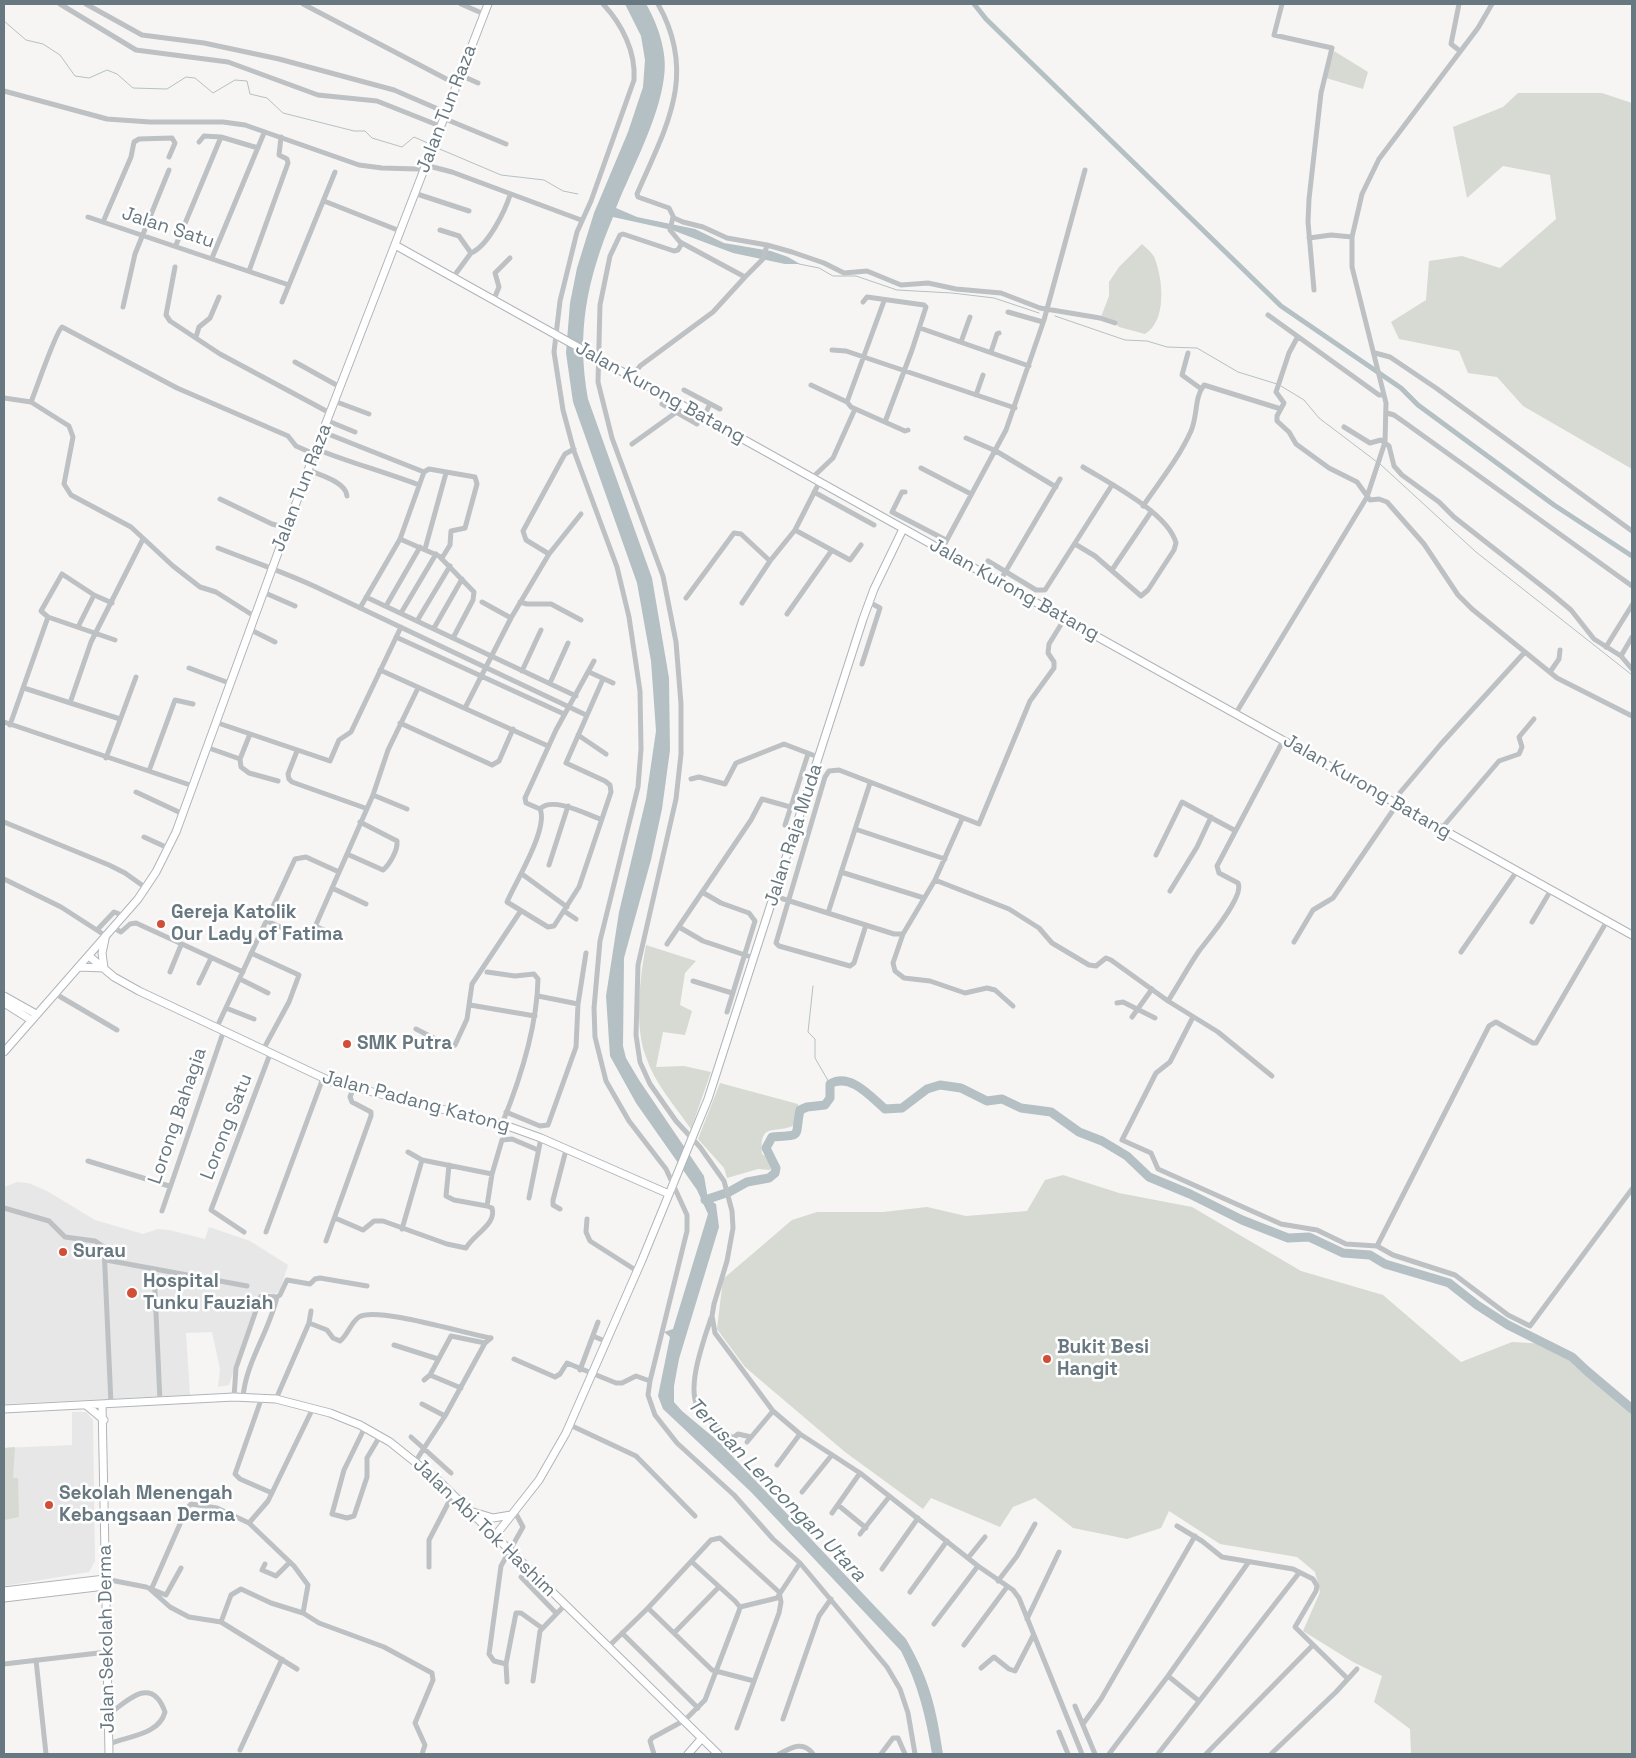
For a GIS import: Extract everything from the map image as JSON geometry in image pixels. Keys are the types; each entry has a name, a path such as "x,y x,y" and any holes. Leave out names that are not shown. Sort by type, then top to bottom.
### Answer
{"street":[{"path":"60,4 136,50 228,62 318,95 364,99 388,105 440,126"},
{"path":"86,4 142,35 230,48 394,90 506,144"},
{"path":"303,4 456,84"},
{"path":"461,4 484,14"},
{"name":"Jalan Tun Raza","path":"4,1052 54,993 90,956 124,916 146,888 168,848 183,814 229,683 334,401 488,4"},
{"path":"603,4 618,23 628,41 634,75 611,149 591,201 581,220 560,301 555,335 556,377 574,449 617,567 636,650 641,698 641,749 638,787 600,941 594,1008 595,1036 606,1081 633,1126 666,1169 672,1187 685,1210 688,1224 648,1395 663,1427 677,1443 734,1495 773,1538 800,1563 888,1667 896,1681 908,1713 915,1754"},
{"path":"658,4 669,29 678,87 669,119 636,195 669,208 673,220 670,230 682,244 745,277"},
{"path":"1282,4 1274,36 1332,48 1321,93 1309,199 1309,238 1314,290"},
{"path":"1459,4 1451,44 1460,50"},
{"path":"1236,713 1367,497 1385,442 1386,413 1383,394 1375,353 1354,282 1352,237 1360,198 1379,159 1478,28 1492,4"},
{"path":"460,75 478,83"},
{"path":"4,91 107,119 150,122 222,122 245,125 358,165 418,169 426,164 581,220"},
{"path":"212,258 264,133"},
{"path":"199,142 204,136 221,137 258,148"},
{"path":"176,245 221,137"},
{"path":"249,271 288,163 287,159 279,155 281,137"},
{"path":"103,222 131,157 134,142 138,139 172,138 175,143 169,157"},
{"path":"123,307 142,234 169,170"},
{"path":"942,549 996,451 1014,408 1047,309 1085,170"},
{"path":"282,302 335,172"},
{"path":"414,193 469,211"},
{"path":"454,276 472,253 477,251 488,237 506,209 510,194"},
{"path":"324,201 400,231"},
{"name":"Jalan Satu","path":"88,217 176,245 289,285"},
{"path":"673,220 727,238 767,246 824,263 844,273 867,271 901,285 928,283 956,289 1001,293 1027,304 1100,318 1115,324"},
{"path":"440,230 459,236 472,253"},
{"path":"682,244 678,250 674,251 623,234 620,235 610,256 600,305 595,358 598,382 612,438 663,576 681,678 681,754 678,790 672,826 639,958 636,980 635,1019 637,1050 645,1074 664,1105 691,1142 724,1181 732,1216 732,1238 693,1386 699,1410 733,1438 738,1434 751,1437"},
{"path":"1309,238 1330,234 1352,237"},
{"name":"Jalan Kurong Batang","path":"395,244 595,358 704,416 1632,935"},
{"path":"632,377 640,366 713,312 763,259 767,246"},
{"path":"494,299 499,287 495,273 510,258"},
{"path":"175,268 167,307 167,318 237,364 355,432"},
{"path":"196,337 199,327 210,318 219,297"},
{"path":"863,302 867,298 924,304 926,310 885,422"},
{"path":"847,402 884,301"},
{"path":"1008,312 1043,322"},
{"path":"1268,315 1297,338 1379,395 1383,394"},
{"path":"961,342 970,317"},
{"path":"31,402 58,330 62,327 177,388 288,436 296,446 366,466 419,485"},
{"path":"920,328 1029,366"},
{"path":"991,352 999,333"},
{"path":"1297,338 1289,353 1276,393 1284,403 1277,421 1289,432 1292,441 1318,460 1356,482 1367,497 1387,502 1428,549 1463,600 1524,653 1572,687 1632,716"},
{"path":"832,350 846,351 1014,408"},
{"path":"1188,353 1182,375 1200,388"},
{"path":"1375,353 1390,357 1436,388 1632,531"},
{"path":"295,362 340,386"},
{"path":"976,395 983,375"},
{"path":"1143,506 1187,440 1196,419 1197,396 1204,384 1281,409"},
{"path":"811,385 847,402 855,409 905,431 908,430"},
{"path":"684,390 720,409"},
{"path":"4,398 31,402 66,423 71,429 73,437 64,484 67,491 131,528 200,587 216,592 254,616"},
{"path":"334,401 369,414"},
{"path":"662,404 697,424"},
{"path":"704,416 710,404"},
{"path":"632,444 685,406"},
{"path":"742,603 770,561 795,530 814,492 816,479 833,458 855,409"},
{"path":"1386,413 1394,415 1404,422 1632,586"},
{"path":"1344,427 1370,443 1377,440 1385,442"},
{"path":"323,432 424,472"},
{"path":"966,438 996,451 1056,487"},
{"path":"1385,442 1398,472 1552,594 1570,610 1594,639 1621,656 1632,669"},
{"path":"549,554 526,540 524,531 565,454 574,449"},
{"path":"1075,544 1112,570 1139,596 1148,590 1176,544 1168,527 1152,512 1083,467"},
{"path":"921,468 971,494"},
{"path":"360,608 400,539 424,472 429,469 471,476 477,479 465,528 452,531 450,545 442,558"},
{"path":"308,470 344,488 347,496"},
{"path":"386,606 423,548 446,473"},
{"path":"1000,581 1060,480"},
{"path":"988,561 1042,591 1048,587 1112,485"},
{"path":"814,492 874,525"},
{"path":"905,492 902,492 892,512 946,540"},
{"path":"220,499 272,524 287,528"},
{"path":"1112,570 1152,512"},
{"path":"465,708 520,602 549,554 581,514"},
{"name":"Jalan Raja Muda","path":"495,1536 552,1460 570,1425 691,1142 721,1062 869,602 903,529"},
{"path":"795,530 850,560 854,557 861,544"},
{"path":"686,598 734,533 741,534 770,561"},
{"path":"70,703 92,642 143,539"},
{"path":"400,539 442,558 475,594 453,638"},
{"path":"218,548 249,561 272,567 487,666 586,715"},
{"path":"786,614 832,550"},
{"path":"401,613 436,554"},
{"path":"418,621 450,566"},
{"path":"112,603 94,595 62,574 41,608 42,613 48,617 115,640"},
{"path":"434,628 462,579"},
{"path":"263,592 294,606"},
{"path":"78,627 94,595"},
{"path":"366,597 576,696"},
{"path":"482,602 511,618"},
{"path":"520,602 551,604 582,620"},
{"path":"862,664 880,608 869,602"},
{"path":"1606,647 1632,605"},
{"path":"10,725 48,617"},
{"path":"866,925 854,963 850,966 779,946 776,940 827,774 833,770 839,770 962,819 976,824 981,822 1030,701 1054,668 1054,662 1048,653 1049,644 1065,618"},
{"path":"215,722 327,762 332,760 339,740 351,732 401,627"},
{"path":"249,629 275,642"},
{"path":"522,671 541,630"},
{"path":"396,637 564,714"},
{"path":"1621,656 1632,638"},
{"path":"550,683 568,643"},
{"path":"1550,672 1559,659 1560,650"},
{"path":"1294,942 1313,910 1333,898 1395,802 1441,744 1524,653"},
{"path":"594,661 576,696 564,714 525,798 526,803 538,808 542,814 532,851 507,902 520,912 550,927 554,926 579,888 611,788 605,781 566,763 603,679"},
{"path":"189,668 229,683"},
{"path":"380,670 548,746"},
{"path":"589,672 613,683"},
{"path":"106,758 136,677"},
{"path":"24,688 120,719"},
{"path":"267,921 306,938 311,936 365,808 373,795 400,723 418,688"},
{"path":"149,771 175,700 193,704"},
{"path":"1440,828 1499,761 1519,754 1522,747 1520,737 1534,719"},
{"path":"4,722 193,786"},
{"path":"400,723 492,765 499,760 513,730"},
{"path":"250,734 240,759 243,770 278,781"},
{"path":"578,735 606,754"},
{"path":"1168,1000 1226,915 1238,892 1240,887 1238,882 1219,872 1217,866 1234,830 1284,739"},
{"path":"691,779 699,777 725,784 736,763 784,744 818,758"},
{"path":"206,747 240,759"},
{"path":"297,751 288,774 292,782 365,808"},
{"path":"785,825 808,754"},
{"path":"828,913 870,783"},
{"path":"136,792 183,814"},
{"path":"373,795 407,809"},
{"path":"667,944 750,820 762,798 801,810"},
{"path":"1156,855 1182,802 1234,830"},
{"path":"538,808 544,805 568,806 600,819"},
{"path":"549,865 568,806"},
{"path":"1170,890 1197,847 1211,818"},
{"path":"962,819 935,880 903,934 893,963 895,971 904,978 930,982 965,993 987,988 995,990 1013,1006"},
{"path":"4,822 109,865 125,873 146,888"},
{"path":"347,854 383,870 388,865 397,846 397,841 360,822"},
{"path":"855,829 945,860"},
{"path":"144,837 168,848"},
{"name":"Lorong Bahagia","path":"162,1211 226,1008 297,857 306,857 338,872"},
{"path":"1461,952 1517,871"},
{"path":"841,872 924,898"},
{"path":"522,874 576,919"},
{"path":"4,879 61,907 106,936 102,953 104,968 79,967"},
{"path":"935,880 1009,909 1039,928 1052,942 1089,964 1096,966 1106,958 1111,960 1193,1017 1218,1032 1272,1076"},
{"path":"332,888 366,904"},
{"path":"1532,922 1551,890"},
{"path":"702,892 721,903 753,916 754,924 726,1012"},
{"path":"774,896 894,934 903,934"},
{"path":"97,930 114,912 124,916"},
{"path":"416,1029 454,1046 464,1028 470,1005 470,992 476,976 520,912"},
{"path":"1378,1246 1420,1157 1489,1026 1496,1022 1536,1043 1607,921"},
{"path":"114,928 121,932 130,924 136,923 243,972"},
{"path":"315,926 335,936"},
{"path":"679,927 703,941 754,958"},
{"path":"170,972 181,945"},
{"path":"506,1112 543,1126 548,1125 576,1047 578,1004 586,953"},
{"path":"252,954 298,975 289,1002 263,1050"},
{"name":"Jalan Padang Katong","path":"90,956 138,991 221,1028 270,1054 322,1078 353,1089 502,1124 541,1138 669,1194"},
{"path":"199,983 211,958"},
{"path":"487,972 515,976 534,974 538,977 535,1016 502,1124"},
{"path":"240,979 268,992"},
{"path":"693,981 732,993"},
{"path":"1132,1017 1152,989"},
{"path":"54,993 117,1030"},
{"path":"4,996 34,1017"},
{"path":"538,996 578,1004"},
{"path":"4,1002 34,1017"},
{"path":"1117,1003 1123,1002 1155,1018"},
{"path":"470,1005 535,1016"},
{"path":"226,1008 254,1019"},
{"path":"1193,1017 1170,1062 1156,1074 1122,1140 1151,1153 1158,1169 1281,1224 1317,1230 1346,1244 1378,1246 1392,1255 1455,1275 1508,1315 1530,1326 1632,1190"},
{"name":"Lorong Satu","path":"244,1232 211,1210 270,1054"},
{"path":"266,1232 322,1078"},
{"path":"326,1241 371,1116 370,1112 352,1102 350,1097 353,1089"},
{"path":"487,1206 492,1174 501,1142 504,1138 538,1150"},
{"path":"529,1198 541,1138"},
{"path":"560,1209 552,1205 552,1200 566,1150"},
{"path":"408,1152 422,1160 492,1174"},
{"path":"402,1230 422,1160"},
{"path":"88,1161 169,1186"},
{"path":"335,1218 363,1230 377,1220 402,1230 466,1248 472,1238 485,1228 491,1220 493,1212 492,1208 487,1206 448,1197 445,1190 449,1165"},
{"path":"4,1208 49,1221 65,1236 98,1242 104,1248 106,1260 110,1404"},
{"path":"587,1219 586,1232 590,1241 637,1271"},
{"path":"106,1260 246,1286"},
{"path":"154,1269 160,1401"},
{"path":"234,1397 236,1368 262,1296 277,1297 282,1294 287,1280 309,1284 320,1278 367,1286"},
{"path":"243,1397 248,1373 270,1322 277,1297"},
{"path":"276,1399 309,1323 311,1311"},
{"path":"309,1323 328,1330 333,1338 340,1341 358,1318 381,1315 440,1325 454,1331 491,1338 485,1343 445,1416 416,1462"},
{"path":"712,1316 715,1333 773,1411 800,1434 831,1456 860,1473 889,1498 1008,1587 1019,1598 1032,1636 1082,1754"},
{"path":"580,1370 598,1322"},
{"path":"424,1380 430,1375 451,1336 485,1343"},
{"path":"593,1336 607,1342"},
{"path":"394,1345 438,1359"},
{"path":"514,1359 555,1376 560,1374 567,1362 580,1370 616,1383 636,1376 650,1381"},
{"path":"430,1375 461,1388"},
{"name":"Jalan Abi Tok Hashim","path":"4,1410 243,1397 276,1399 313,1408 364,1427 416,1462 453,1494 718,1754"},
{"path":"262,1398 235,1474 240,1479 272,1493"},
{"path":"86,1405 104,1420 109,1410 119,1403"},
{"name":"Jalan Sekolah Derma","path":"102,1404 104,1420 109,1754"},
{"path":"422,1404 445,1416"},
{"path":"249,1523 264,1507 272,1493 313,1408"},
{"path":"747,1442 773,1411"},
{"path":"570,1425 636,1456 695,1516"},
{"path":"364,1427 344,1470 332,1514 347,1518 354,1516 367,1477 367,1458 380,1436"},
{"path":"777,1465 800,1434"},
{"path":"411,1437 451,1473"},
{"path":"802,1492 831,1456"},
{"path":"832,1513 860,1473"},
{"path":"429,1567 429,1540 453,1494"},
{"path":"860,1534 889,1498"},
{"path":"151,1590 188,1505 217,1508 249,1523 290,1562 308,1583 303,1613"},
{"path":"838,1505 866,1528"},
{"path":"470,1511 493,1518 513,1513 523,1527 501,1566 489,1654 494,1661 506,1664"},
{"path":"882,1568 918,1518"},
{"path":"998,1580 1017,1556 1035,1524"},
{"path":"1177,1526 1195,1536 1222,1557 1248,1563 1285,1567 1313,1579 1317,1586 1295,1625 1312,1645 1348,1679"},
{"path":"1083,1724 1101,1699 1195,1536"},
{"path":"609,1646 648,1608 711,1540 718,1537 780,1594"},
{"path":"968,1558 985,1537"},
{"path":"910,1592 947,1541"},
{"path":"1027,1620 1059,1552"},
{"path":"265,1564 262,1570 276,1576 290,1562"},
{"path":"692,1562 740,1607"},
{"path":"740,1607 777,1598 800,1563"},
{"path":"1109,1754 1168,1676 1248,1563"},
{"path":"934,1624 978,1566"},
{"path":"4,1591 107,1582 151,1590 165,1595 169,1594 181,1568"},
{"path":"1158,1754 1299,1573"},
{"path":"520,1577 556,1613"},
{"path":"4,1598 107,1582"},
{"path":"964,1645 1008,1587"},
{"path":"674,1633 718,1588"},
{"path":"221,1622 231,1595 241,1589 271,1603 303,1613 319,1623 391,1650 433,1674 433,1680 416,1723 425,1745 422,1754"},
{"path":"151,1590 170,1607 189,1617 221,1622 297,1669"},
{"path":"737,1728 779,1613 780,1594"},
{"path":"783,1719 819,1616 831,1599"},
{"path":"533,1681 542,1628 565,1605"},
{"path":"654,1754 650,1741 652,1738 685,1720 708,1696 740,1607"},
{"path":"648,1608 712,1670 754,1680"},
{"path":"507,1682 506,1664 516,1613 521,1613 542,1628"},
{"path":"622,1633 698,1708"},
{"path":"981,1668 994,1657 1009,1669 1015,1671 1032,1636"},
{"path":"1208,1753 1312,1645"},
{"path":"4,1664 106,1652"},
{"path":"36,1660 46,1754"},
{"path":"240,1750 282,1660"},
{"path":"1271,1754 1356,1669"},
{"path":"1168,1676 1199,1701"},
{"path":"108,1715 142,1692 148,1692 159,1699 166,1712 164,1717 151,1730 109,1744"},
{"path":"1076,1706 1095,1754"},
{"path":"1059,1732 1068,1754"},
{"path":"688,1754 702,1738"},
{"path":"881,1754 893,1738 898,1738 905,1754"},
{"path":"779,1754 799,1746 808,1748 813,1754"}],"shaded area":[{"path":"625,4 646,4 661,39 665,68 657,110 616,208 637,217 695,229 724,243 771,251 800,264 785,264 733,253 672,230 613,217 596,262 586,306 583,351 588,399 652,578 669,678 670,750 662,809 651,860 624,958 623,1046 626,1058 639,1080 704,1176 708,1199 716,1204 719,1227 679,1359 674,1386 674,1402 718,1441 906,1639 921,1668 931,1695 943,1754 932,1754 921,1701 901,1651 751,1492 663,1409 658,1396 670,1337 664,1332 673,1329 708,1214 697,1190 636,1103 610,1056 606,996 619,912 646,799 656,731 651,661 637,583 573,402 566,353 570,303 577,268 594,213 628,132 643,87 645,60 641,36"},
{"path":"1334,51 1368,72 1363,89 1326,78"},
{"path":"1518,93 1602,93 1632,103 1632,469 1523,406 1497,377 1468,373 1459,351 1399,339 1391,322 1426,300 1429,261 1462,256 1500,268 1556,219 1550,175 1503,166 1467,198 1453,127 1503,107"},
{"path":"1142,244 1155,259 1161,289 1160,310 1157,320 1145,334 1119,327 1113,321 1101,317 1109,296 1109,282 1119,267"},
{"path":"646,945 696,961 685,973 680,1005 692,1011 685,1035 663,1032 656,1067 684,1066 711,1072 691,1129 655,1076 642,1045 639,1001"},
{"path":"720,1083 798,1104 796,1124 782,1129 771,1130 763,1136 762,1154 775,1163 770,1170 758,1169 727,1178 724,1168 698,1139"},
{"path":"1063,1175 1119,1193 1192,1207 1301,1271 1383,1295 1461,1362 1512,1342 1548,1344 1572,1354 1609,1387 1632,1412 1632,1754 1411,1754 1410,1729 1374,1702 1382,1676 1353,1662 1303,1631 1320,1592 1315,1572 1297,1557 1220,1544 1169,1511 1161,1528 1127,1539 1073,1528 1035,1498 1013,1507 1000,1527 931,1498 923,1509 845,1452 745,1367 717,1329 723,1279 792,1220 817,1212 883,1212 927,1207 966,1216 1027,1211 1045,1180"},
{"name":"Hospital Tunku Fauziah","path":"17,1182 28,1183 47,1191 95,1220 143,1234 158,1229 205,1239 209,1227 250,1241 288,1265 280,1290 275,1294 260,1292 229,1385 218,1387 220,1369 212,1332 186,1333 190,1395 4,1404 4,1187"},
{"name":"Sekolah Menengah Kebangsaan Derma","path":"72,1412 86,1412 93,1420 95,1561 89,1572 4,1586 4,1448 72,1445"},
{"path":"15,1447 13,1478 18,1478 19,1517 4,1520 4,1448"}],"waterway":[{"path":"974,4 986,19 1281,306 1401,388 1418,405 1554,505 1632,556"},
{"path":"4,21 26,40 43,44 60,55 75,76 89,78 107,70 117,74 133,88 167,89 186,77 195,78 213,93 235,80 247,81 250,94 267,98 283,113 354,131 365,131 372,138 402,147 414,137 430,144"},
{"path":"435,147 501,175 544,180 563,191 578,194"},
{"path":"799,264 819,268 833,276 856,276 897,290 952,293 994,298 1039,313"},
{"path":"1055,316 1125,340 1147,341 1167,347 1197,348 1238,372 1277,384"},
{"path":"1281,386 1304,400 1319,418 1377,462"},
{"path":"1380,464 1476,552 1632,675"},
{"path":"813,986 808,1032 815,1039 815,1058 830,1084"},
{"path":"705,1200 729,1192 747,1182 769,1178 775,1173 776,1168 766,1148 772,1137 789,1136 796,1133 800,1110 807,1107 825,1105 830,1098 830,1084 838,1081 852,1083 885,1109 902,1108 927,1089 940,1085 961,1088 987,1101 1002,1099 1021,1108 1051,1112 1079,1132 1102,1141 1127,1156 1149,1177 1190,1194 1242,1220 1288,1238 1309,1237 1343,1253 1370,1255 1385,1264 1449,1283 1477,1305 1508,1325 1572,1357 1632,1409"}],"place":[{"name":"Gereja Katolik Our Lady of Fatima","path":"161,924"},
{"name":"SMK Putra","path":"347,1044"},
{"name":"Surau","path":"63,1252"},
{"name":"Hospital Tunku Fauziah","path":"132,1293"},
{"name":"Bukit Besi Hangit","path":"1047,1359"},
{"name":"Sekolah Menengah Kebangsaan Derma","path":"49,1505"}],"water label":[{"name":"Terusan Lencongan Utara","path":"776,1490"}]}
